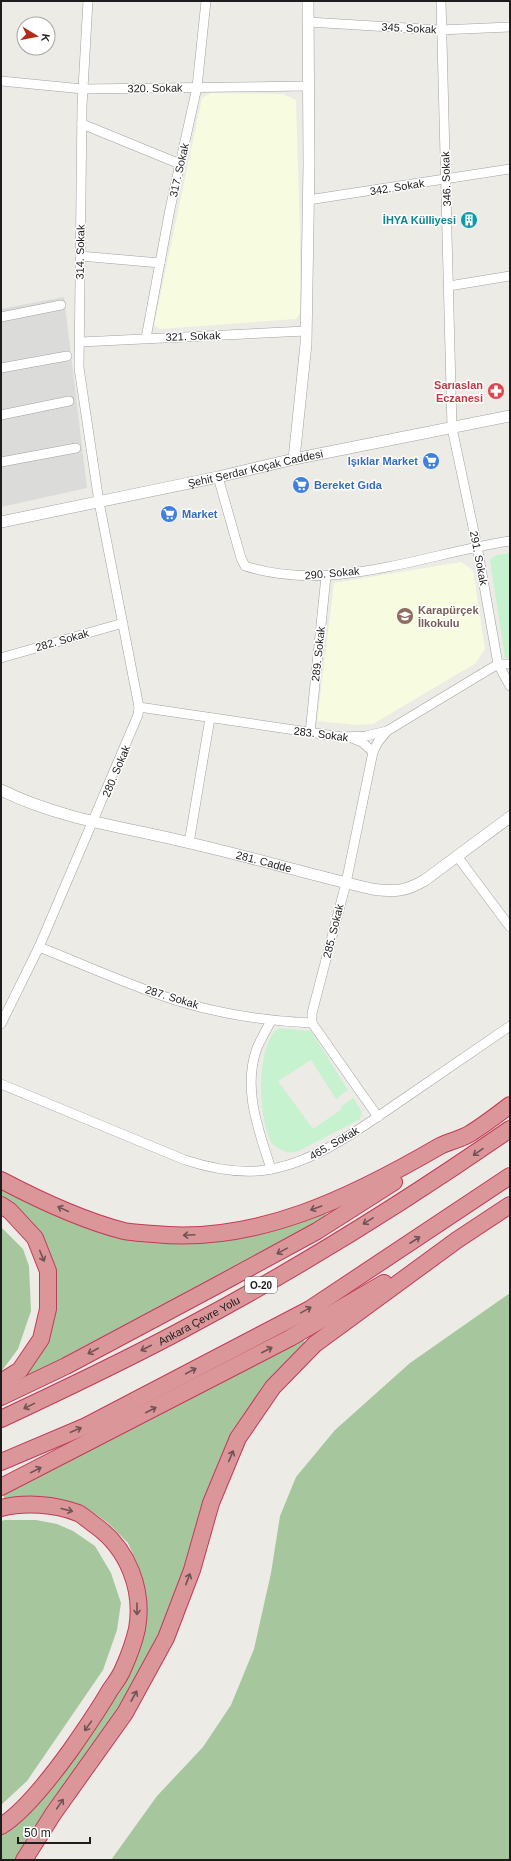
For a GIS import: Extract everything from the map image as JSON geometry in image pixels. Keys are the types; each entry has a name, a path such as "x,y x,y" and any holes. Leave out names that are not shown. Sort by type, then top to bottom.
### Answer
{"highway":[{"path":"1,1397 72,1362 318,1231 470,1134 510,1105"},
{"name":"Ankara Çevre Yolu","path":"1,1419 193,1324 326,1248 463,1162 510,1129"},
{"path":"1,1180 75,1215 125,1231 172,1236 225,1234 278,1222 335,1201 396,1172 452,1140 470,1134"},
{"path":"1,1462 86,1426 310,1309 510,1176"},
{"path":"1,1205 10,1211 34,1238 48,1271 48,1309 41,1340 20,1370 1,1382"},
{"path":"24,1860 53,1814 125,1713 166,1638 192,1570 211,1503 238,1438 273,1387 316,1344 457,1240 510,1205"},
{"path":"1,1487 290,1338 457,1240"},
{"path":"1,1508 11,1505 46,1505 79,1514 107,1534 123,1555 135,1579 137,1606 136,1630 122,1670 94,1718 61,1763 29,1801 8,1822 1,1826"}],"street":[{"name":"314. Sokak","path":"88,1 82,124 80,256 81,342 79,368 99,502"},
{"name":"317. Sokak","path":"146,338 180,164 197,87 206,1"},
{"path":"294,459 306,331 309,86 308,1"},
{"name":"346. Sokak","path":"441,1 440,30 446,180 452,428"},
{"name":"345. Sokak","path":"308,22 440,30 510,27"},
{"name":"320. Sokak","path":"1,81 83,89 309,86"},
{"path":"82,124 180,164"},
{"name":"342. Sokak","path":"308,200 446,180 510,168"},
{"path":"80,256 160,263"},
{"path":"449,286 510,276"},
{"path":"1,317 61,305"},
{"name":"321. Sokak","path":"81,342 306,331"},
{"path":"1,368 67,356"},
{"path":"1,415 69,401"},
{"name":"Şehit Serdar Koçak Caddesi","path":"1,522 218,477 294,459 510,416"},
{"name":"291. Sokak","path":"452,428 477,546 498,664 510,686"},
{"path":"1,462 76,448"},
{"name":"290. Sokak","path":"218,477 241,558 245,566 258,570 303,576 326,576 377,568 477,546 510,541"},
{"name":"280. Sokak","path":"1,1024 39,946 94,823 135,726 139,707 99,502"},
{"name":"289. Sokak","path":"310,733 326,576"},
{"name":"282. Sokak","path":"1,658 123,623"},
{"path":"498,664 510,664"},
{"name":"283. Sokak","path":"139,707 352,738 387,731 498,664"},
{"path":"189,842 210,718"},
{"name":"285. Sokak","path":"312,1023 312,1013 346,883 373,752 387,731"},
{"path":"352,738 362,742 373,752"},
{"name":"281. Cadde","path":"1,790 43,809 94,823 189,842 346,883 394,891 404,890 425,880 510,816"},
{"path":"458,856 510,927"},
{"name":"287. Sokak","path":"39,946 178,1001 271,1021 312,1023"},
{"path":"271,1021 261,1039 254,1058 252,1087 257,1126 271,1169"},
{"path":"312,1023 378,1117"},
{"name":"465. Sokak","path":"1,1084 185,1160 205,1166 232,1170 271,1169 296,1162 318,1153 378,1117 510,1026"}],"shaded area":[{"path":"211,93 283,94 296,100 300,234 300,313 296,319 160,329 154,325 202,98"},
{"path":"64,297 87,488 1,507 1,309"},
{"name":"Karapürçek İlkokulu","path":"461,562 473,570 485,649 476,663 373,724 357,725 317,721 334,583"}],"green space":[{"path":"510,553 510,658 505,658 490,560 496,555"},
{"path":"279,1028 311,1031 348,1090 336,1099 311,1060 278,1081 313,1129 342,1109 341,1107 353,1098 362,1112 360,1119 299,1151 290,1153 273,1145 267,1132 262,1100 261,1082 266,1049 271,1037"},
{"path":"1,1182 61,1214 204,1239 243,1238 272,1231 325,1213 329,1221 22,1385 18,1377 34,1363 44,1345 50,1329 56,1294 55,1276 45,1242 36,1227 20,1211 1,1198"},
{"path":"1,1227 23,1249 29,1266 31,1311 18,1349 1,1372"},
{"path":"510,1293 510,1860 111,1860 157,1796 203,1747 231,1705 254,1649 271,1573 280,1516 296,1477 335,1430 410,1363"},
{"path":"301,1337 308,1346 262,1394 165,1626 125,1707 30,1837 16,1860 1,1860 1,1834 19,1818 75,1757 113,1701 133,1662 145,1593 141,1573 128,1543 108,1523 91,1511 65,1500 39,1496 5,1501 2,1491"},
{"path":"36,1520 57,1524 73,1531 95,1546 111,1573 121,1603 117,1630 103,1670 27,1781 1,1805 1,1521"}],"place":[{"name":"İHYA Külliyesi","path":"469,220"},
{"name":"Sarıaslan Eczanesi","path":"496,391"},
{"name":"Işıklar Market","path":"431,461"},
{"name":"Bereket Gıda","path":"301,485"},
{"name":"Market","path":"169,514"},
{"name":"Karapürçek İlkokulu","path":"405,616"}]}
